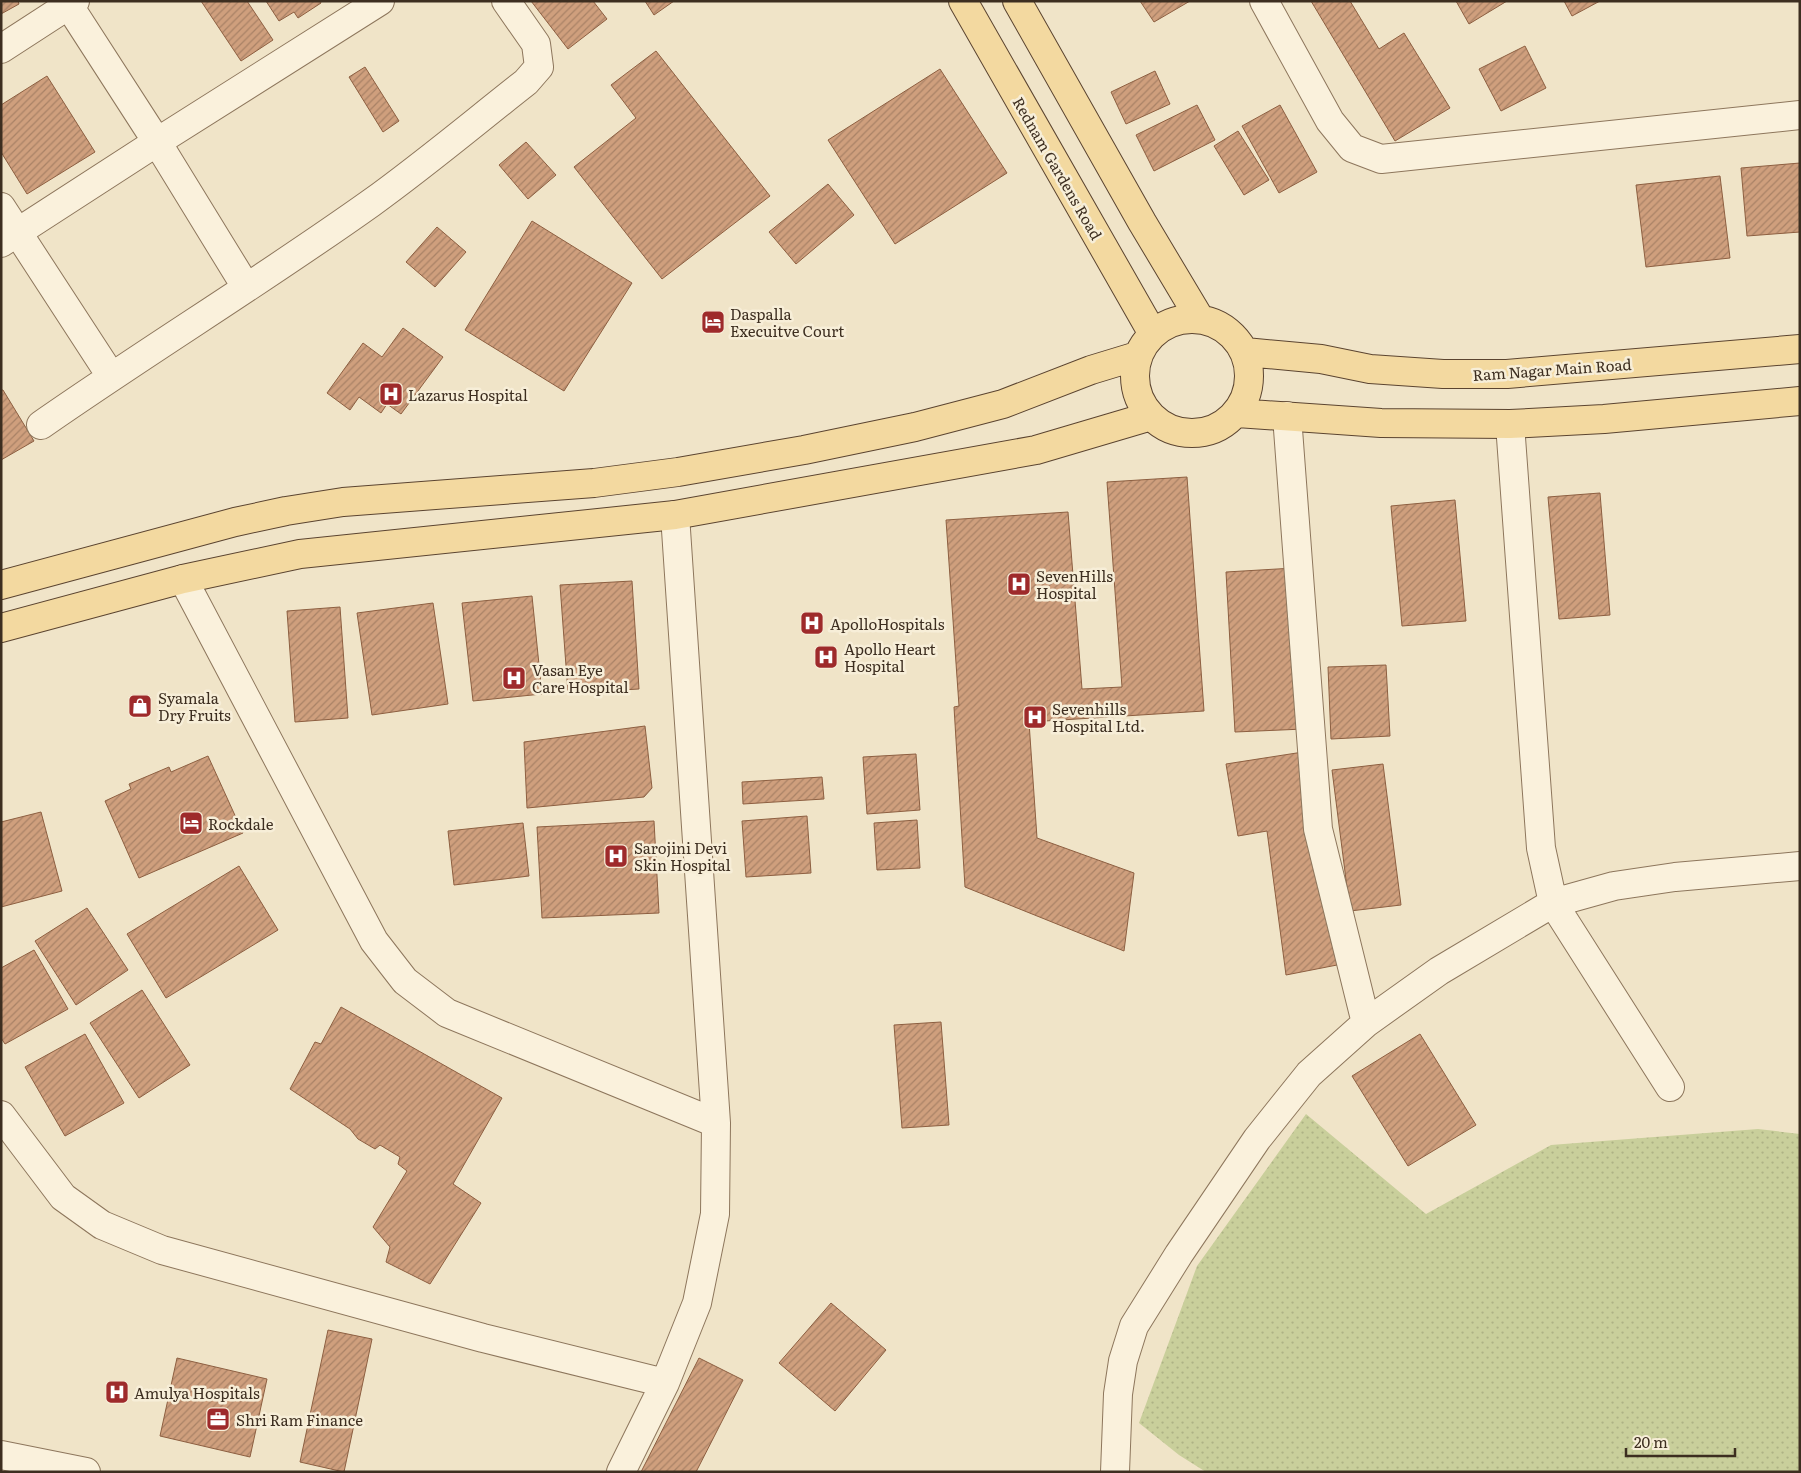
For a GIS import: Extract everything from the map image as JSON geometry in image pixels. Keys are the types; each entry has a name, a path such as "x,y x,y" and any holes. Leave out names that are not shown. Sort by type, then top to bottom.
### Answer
{"main road":[{"name":"Rednam Gardens Road","path":"963,1 1153,334"},
{"path":"1017,1 1142,222 1200,319"},
{"path":"1200,319 1226,330 1245,352 1250,373 1247,394 1237,413 1218,428 1195,434 1171,429 1151,416 1139,398 1134,377 1138,356 1144,344 1153,334 1174,321 1200,319"},
{"name":"Ram Nagar Main Road","path":"1245,352 1321,359 1370,369 1443,374 1508,374 1800,349"},
{"path":"1,585 235,522 343,502 594,483 678,472 804,450 915,427 1004,404 1091,370 1138,356"},
{"path":"1237,413 1381,423 1510,424 1604,419 1800,401"},
{"path":"1,628 183,579 300,554 675,516 1036,450 1151,416"}],"street":[{"path":"10,237 380,1"},
{"path":"41,425 111,376 246,288 371,203 526,82 539,67 536,44 506,1"},
{"path":"1264,1 1330,121 1352,148 1380,159 1800,115"},
{"path":"1,49 70,3 246,288"},
{"path":"1,207 10,237 111,376"},
{"path":"1287,416 1318,830 1366,1023"},
{"path":"1510,424 1541,848 1553,903 1670,1087"},
{"path":"621,1472 665,1383 697,1304 715,1214 716,1123 675,516"},
{"path":"183,579 374,942 405,980 447,1013 716,1123"},
{"path":"1115,1472 1118,1394 1124,1361 1134,1326 1178,1254 1256,1139 1309,1074 1366,1023 1439,970 1553,903 1614,886 1675,877 1800,866"},
{"path":"1,1115 63,1198 102,1225 162,1250 483,1338 665,1383"},
{"path":"1,1455 86,1472"}],"green space":[{"path":"1306,1114 1426,1214 1551,1145 1758,1129 1800,1134 1800,1472 1206,1472 1179,1455 1139,1423 1197,1266"}],"building":[{"path":"1,1 18,1 19,4 1,14"},
{"path":"201,1 247,1 273,40 241,61"},
{"path":"266,1 320,1 321,3 298,18 294,12 279,21"},
{"path":"531,1 593,1 607,19 568,49"},
{"path":"645,1 674,1 654,15"},
{"path":"1140,1 1190,1 1154,22"},
{"path":"1311,1 1350,1 1379,49 1404,33 1450,108 1395,141"},
{"path":"1456,1 1507,1 1469,24"},
{"path":"1564,1 1600,1 1572,16"},
{"path":"1525,46 1546,88 1501,111 1479,69"},
{"path":"656,51 770,196 662,279 574,167 636,118 611,85"},
{"path":"365,67 399,121 383,132 349,77"},
{"path":"940,69 1007,173 895,244 828,140"},
{"path":"1155,71 1170,104 1126,124 1111,92"},
{"path":"47,76 95,152 27,194 1,152 1,105"},
{"path":"1197,105 1215,140 1154,171 1136,135"},
{"path":"1280,105 1317,172 1279,193 1242,126"},
{"path":"1238,131 1269,180 1244,195 1214,146"},
{"path":"526,142 556,175 528,199 499,165"},
{"path":"1800,163 1800,232 1747,236 1741,168"},
{"path":"1720,176 1730,258 1646,267 1636,185"},
{"path":"828,184 854,215 796,264 769,232"},
{"path":"532,221 632,283 564,391 465,330"},
{"path":"437,227 466,252 435,287 406,262"},
{"path":"403,328 443,357 401,414 387,404 381,413 359,397 350,410 327,393 363,343 382,357"},
{"path":"1,390 3,390 34,441 1,460"},
{"name":"Sevenhills Hospital Ltd.","path":"1187,477 1204,711 1029,722 1037,838 1134,873 1124,951 965,887 954,707 959,706 946,520 1068,512 1082,689 1122,687 1107,482"},
{"path":"1600,493 1610,615 1559,619 1548,497"},
{"path":"1455,500 1466,621 1402,626 1391,506"},
{"path":"1294,568 1304,729 1235,732 1226,572"},
{"path":"632,581 639,689 568,693 560,585"},
{"path":"532,596 542,694 473,701 462,603"},
{"path":"433,603 448,704 372,715 357,613"},
{"path":"340,607 348,718 295,722 287,611"},
{"path":"1386,665 1390,736 1331,739 1328,667"},
{"path":"645,726 652,788 644,797 527,808 524,742"},
{"path":"1303,752 1337,965 1286,975 1267,831 1238,836 1226,764"},
{"path":"916,754 920,810 867,814 863,757"},
{"path":"208,756 243,833 139,878 105,801 131,789 129,784 169,767 171,772"},
{"path":"1383,764 1401,905 1350,911 1332,770"},
{"path":"822,777 824,799 743,804 742,782"},
{"path":"41,812 62,891 1,907 1,822"},
{"path":"807,816 811,873 746,877 742,821"},
{"path":"917,820 920,868 877,870 874,823"},
{"path":"654,821 659,913 542,918 537,827"},
{"path":"523,823 529,876 454,885 448,831"},
{"path":"239,866 278,930 166,998 127,934"},
{"path":"87,908 128,970 76,1005 35,941"},
{"path":"34,950 68,1009 5,1044 1,1038 1,968"},
{"path":"142,990 190,1065 139,1098 90,1023"},
{"path":"341,1007 502,1098 453,1184 481,1203 430,1284 386,1262 390,1247 373,1227 407,1171 398,1164 400,1157 380,1145 375,1149 358,1139 350,1129 290,1089 315,1042 321,1044"},
{"path":"941,1022 949,1125 902,1128 894,1025"},
{"path":"85,1034 124,1103 65,1136 25,1067"},
{"path":"1420,1034 1476,1125 1408,1166 1352,1076"},
{"path":"831,1303 886,1350 835,1411 779,1363"},
{"path":"328,1330 372,1339 344,1472 300,1462"},
{"path":"177,1358 267,1379 250,1457 160,1436"},
{"path":"699,1358 743,1380 696,1472 641,1472"}],"place":[{"name":"Daspalla Execuitve Court","path":"713,322"},
{"name":"Lazarus Hospital","path":"391,394"},
{"name":"SevenHills Hospital","path":"1019,584"},
{"name":"ApolloHospitals","path":"812,623"},
{"name":"Apollo Heart Hospital","path":"826,657"},
{"name":"Vasan Eye Care Hospital","path":"514,678"},
{"name":"Syamala Dry Fruits","path":"140,706"},
{"name":"Sevenhills Hospital Ltd.","path":"1035,717"},
{"name":"Rockdale","path":"191,823"},
{"name":"Sarojini Devi Skin Hospital","path":"616,856"},
{"name":"Amulya Hospitals","path":"117,1392"},
{"name":"Shri Ram Finance","path":"218,1419"}]}
